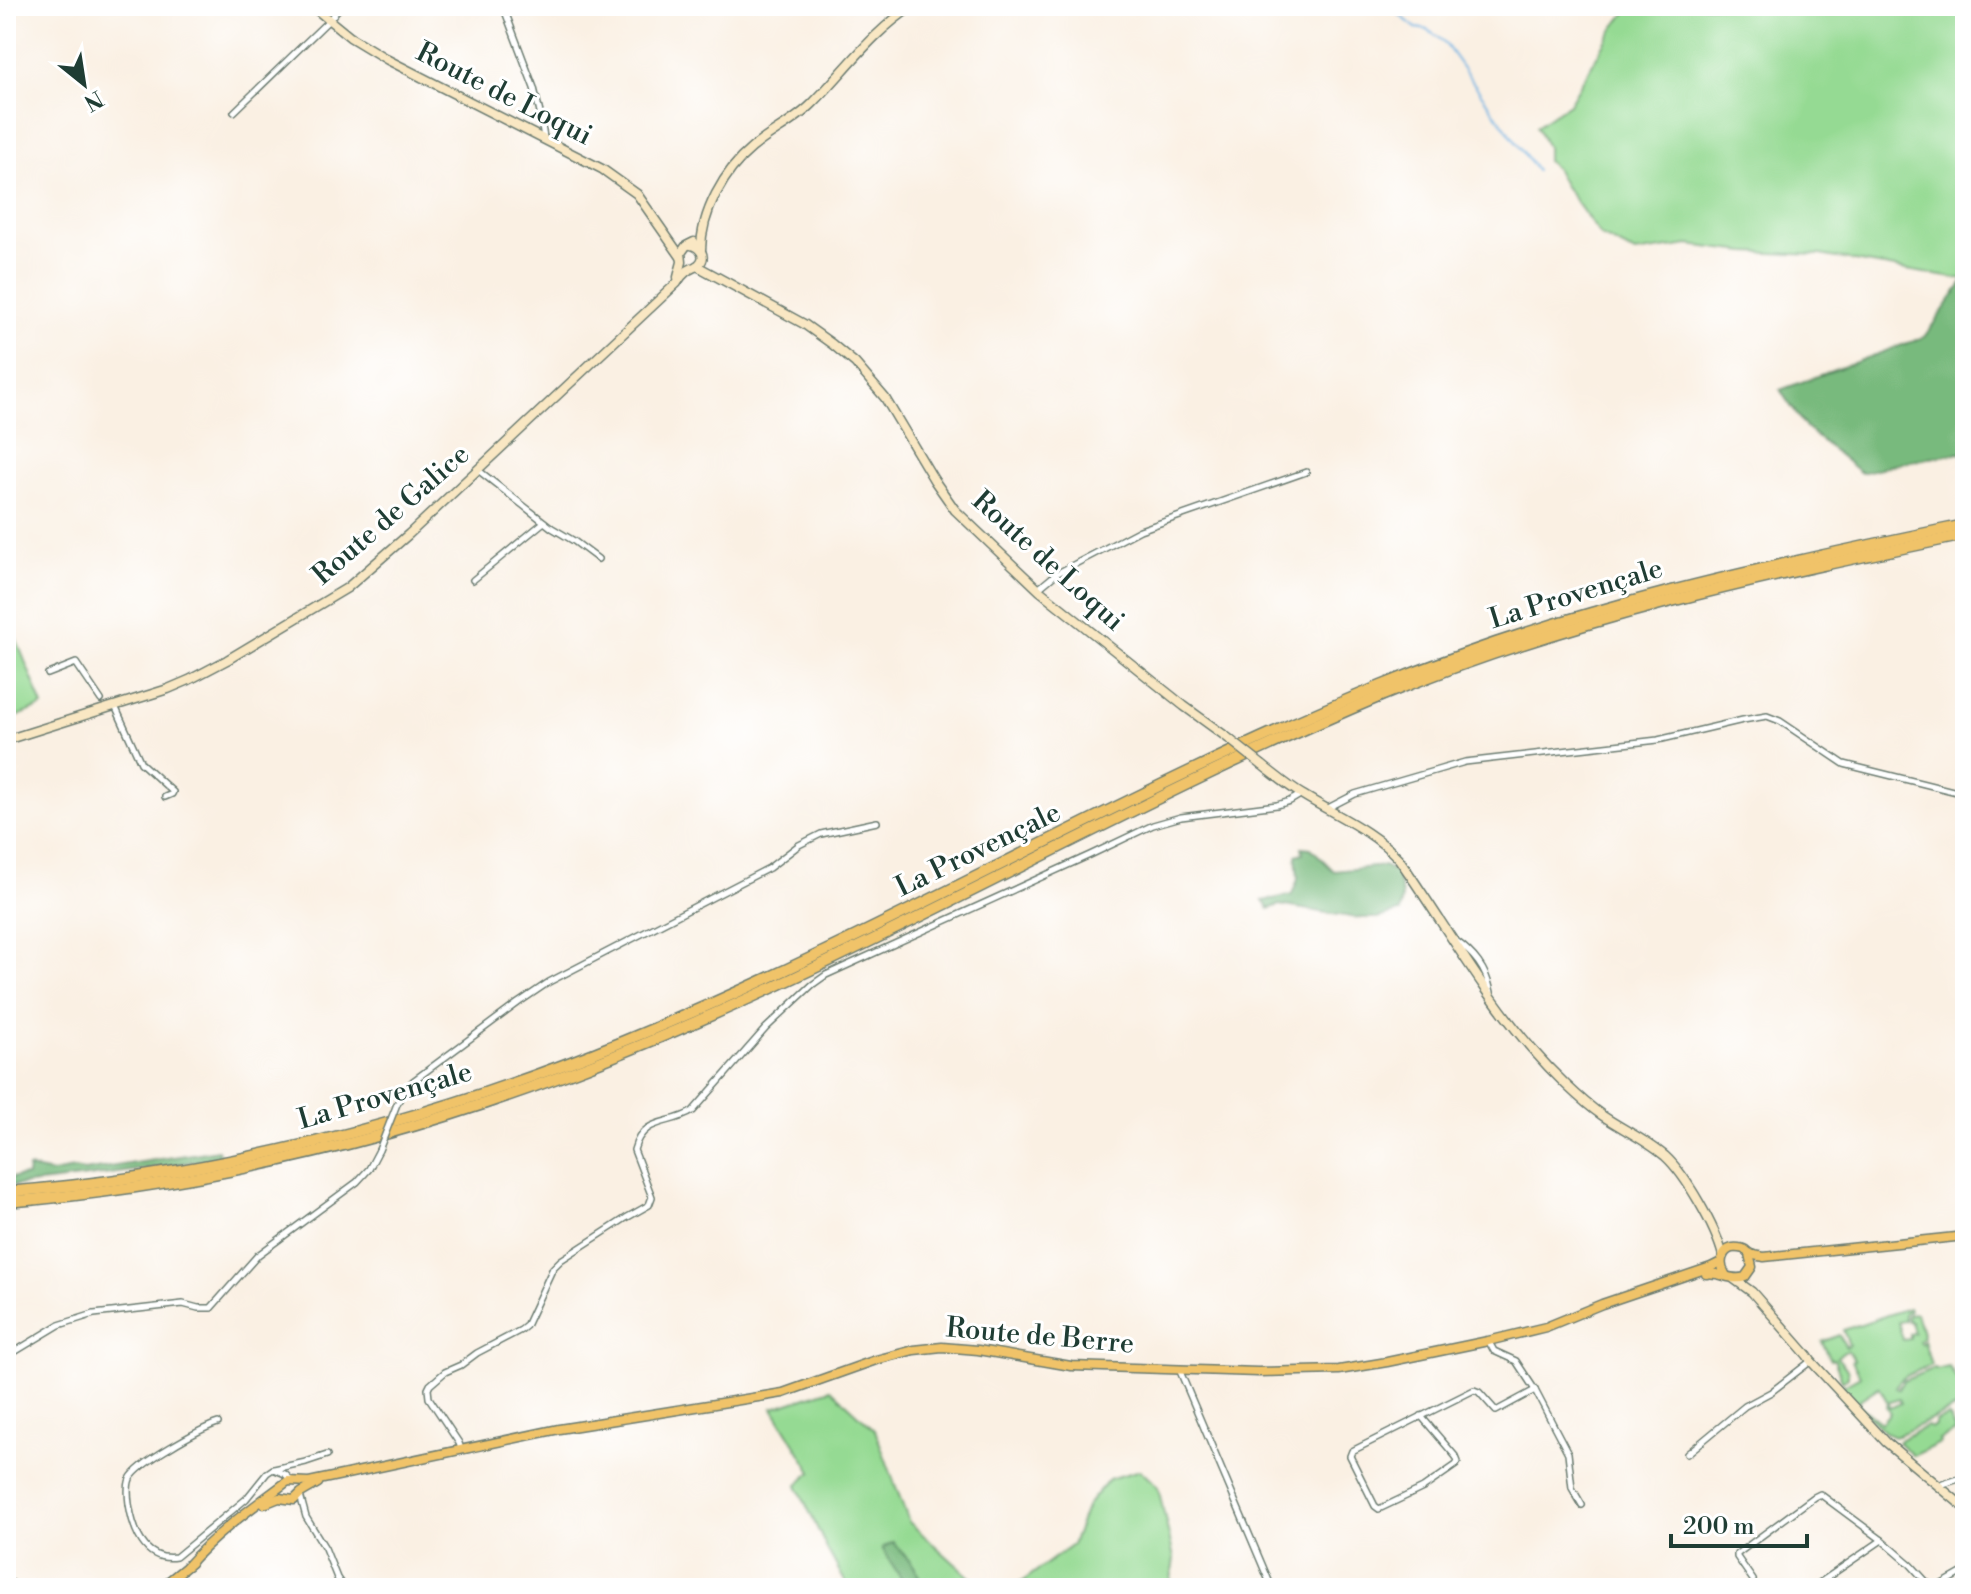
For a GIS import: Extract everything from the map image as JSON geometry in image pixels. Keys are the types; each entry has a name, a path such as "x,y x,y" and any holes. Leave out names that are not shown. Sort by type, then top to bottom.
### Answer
{"highway":[{"name":"La Provençale","path":"6,1192 146,1176 263,1154 371,1128 487,1092 612,1046 743,990 1268,734 1435,664 1546,626 1657,594 1784,563 1965,525"},
{"name":"La Provençale","path":"6,1202 106,1192 236,1170 374,1138 491,1102 629,1050 746,999 1273,743 1426,678 1522,644 1646,607 1785,573 1965,535"}],"main road":[{"path":"1965,1238 1765,1263 1745,1277 1730,1276 1722,1259 1736,1247 1764,1257 1965,1238"},
{"path":"1749,1254 1751,1271"},
{"name":"Route de Berre","path":"187,1566 209,1542 254,1505 288,1483 309,1482 559,1429 783,1393 914,1350 942,1347 978,1350 1071,1366 1258,1372 1339,1370 1546,1327 1711,1267 1722,1259"},
{"name":"Route de Berre","path":"1561,1321 1693,1277 1713,1272 1730,1276"},
{"name":"Route de Berre","path":"160,1588 262,1505 274,1499 288,1499 301,1494 310,1486 333,1477"},
{"path":"288,1499 281,1491 288,1483 301,1487 301,1494"}],"street":[{"name":"Route de Loqui","path":"312,6 350,37 388,60 602,169 637,194 681,259"},
{"path":"234,112 341,6"},
{"path":"503,6 534,88 544,139"},
{"path":"698,260 707,215 734,167 751,149 803,113 873,38 913,6"},
{"path":"674,285 681,253 704,228"},
{"path":"666,235 688,246 697,246 698,260"},
{"path":"681,259 685,265 698,260"},
{"name":"Route de Loqui","path":"698,260 717,278 804,324 855,363 885,398 955,510 1038,589 1184,706 1301,794 1368,832 1388,848 1399,859 1509,1021 1535,1052 1603,1116 1645,1141 1672,1164 1711,1226"},
{"name":"Route de Galice","path":"6,740 189,680 347,588 478,470 698,260"},
{"path":"478,470 544,522 598,559"},
{"path":"1038,589 1056,574 1140,530 1306,472"},
{"path":"473,580 544,522"},
{"path":"48,674 76,663 101,700"},
{"path":"115,706 141,763 173,792 165,797"},
{"path":"1328,809 1355,794 1465,762 1658,740 1767,716 1780,721 1844,764 1965,794"},
{"path":"461,1449 429,1398 430,1385 445,1372 521,1330 529,1321 553,1268 652,1202 634,1150 639,1138 653,1125 678,1119 693,1111 753,1041 820,979 1153,825 1181,817 1277,805 1301,794"},
{"path":"6,1357 59,1325 94,1314 183,1304 211,1308 258,1255 357,1182 369,1169 403,1092 413,1081 544,985 769,868 799,845 821,834 877,822"},
{"path":"1711,1226 1736,1247"},
{"path":"1711,1226 1722,1259"},
{"path":"1751,1271 1752,1292"},
{"path":"1730,1276 1752,1292 1886,1442 1965,1506"},
{"path":"1488,1341 1494,1351 1516,1361 1535,1390 1568,1453 1572,1488 1582,1505"},
{"path":"1687,1454 1745,1406 1771,1392 1811,1361"},
{"path":"1179,1369 1272,1588"},
{"path":"1421,1416 1458,1462 1423,1488 1379,1509 1350,1456 1352,1451 1421,1416 1474,1390 1496,1411 1535,1390"},
{"path":"218,1423 202,1428 131,1476 128,1483 131,1518 138,1537 156,1555 166,1559 176,1557 246,1499 267,1473 285,1465 327,1455"},
{"path":"275,1470 285,1474 288,1483"},
{"path":"1944,1489 1965,1477"},
{"path":"301,1494 305,1513 344,1588"},
{"path":"1753,1580 1737,1554 1820,1494 1882,1540 1933,1588 1965,1571"},
{"path":"288,1499 305,1513"},
{"path":"1812,1588 1882,1540"},
{"path":"6,1581 27,1588"}],"green space":[{"path":"1631,6 1965,6 1965,280 1820,255 1746,252 1689,245 1635,253 1601,236 1556,169 1547,161 1547,147 1536,126 1569,104 1613,29"},
{"path":"1965,280 1965,454 1904,462 1861,473 1806,428 1780,390 1924,337"},
{"path":"6,617 43,706 6,721"},
{"path":"1302,847 1311,848 1334,871 1383,866 1397,872 1402,896 1400,912 1377,918 1357,918 1279,905 1269,909 1263,901 1292,895 1298,879 1296,855 1303,853"},
{"path":"218,1150 220,1157 113,1174 6,1186 6,1178 27,1176 28,1168 52,1173 74,1169 84,1171"},
{"path":"1908,1308 1904,1314 1905,1321 1898,1322 1903,1340 1910,1339 1910,1334 1914,1333 1907,1316 1916,1313 1923,1337 1919,1342 1924,1341 1931,1365 1906,1376 1895,1387 1898,1389 1903,1381 1934,1368 1949,1367 1957,1380 1962,1378 1960,1383 1965,1392 1965,1404 1894,1437 1887,1434 1861,1407 1881,1423 1890,1413 1886,1406 1888,1404 1890,1408 1901,1403 1899,1399 1888,1403 1879,1387 1855,1405 1843,1392 1844,1385 1860,1376 1854,1360 1848,1351 1837,1357 1848,1371 1848,1377 1842,1381 1834,1359 1831,1360 1822,1342 1839,1335 1846,1347 1849,1345 1843,1330"},
{"path":"831,1389 875,1430 909,1522 982,1588 855,1588 847,1585 797,1485 812,1472 773,1408"},
{"path":"1948,1416 1956,1432 1939,1440 1940,1443 1913,1456 1898,1442 1927,1426 1935,1426 1935,1422"},
{"path":"1140,1470 1158,1487 1174,1558 1170,1588 1008,1588 1020,1583 1072,1545 1087,1505 1109,1479"},
{"path":"893,1542 914,1566 925,1588 907,1588 882,1548"}],"waterway":[{"path":"1395,6 1397,13 1416,28 1428,30 1444,42 1536,170"}]}
